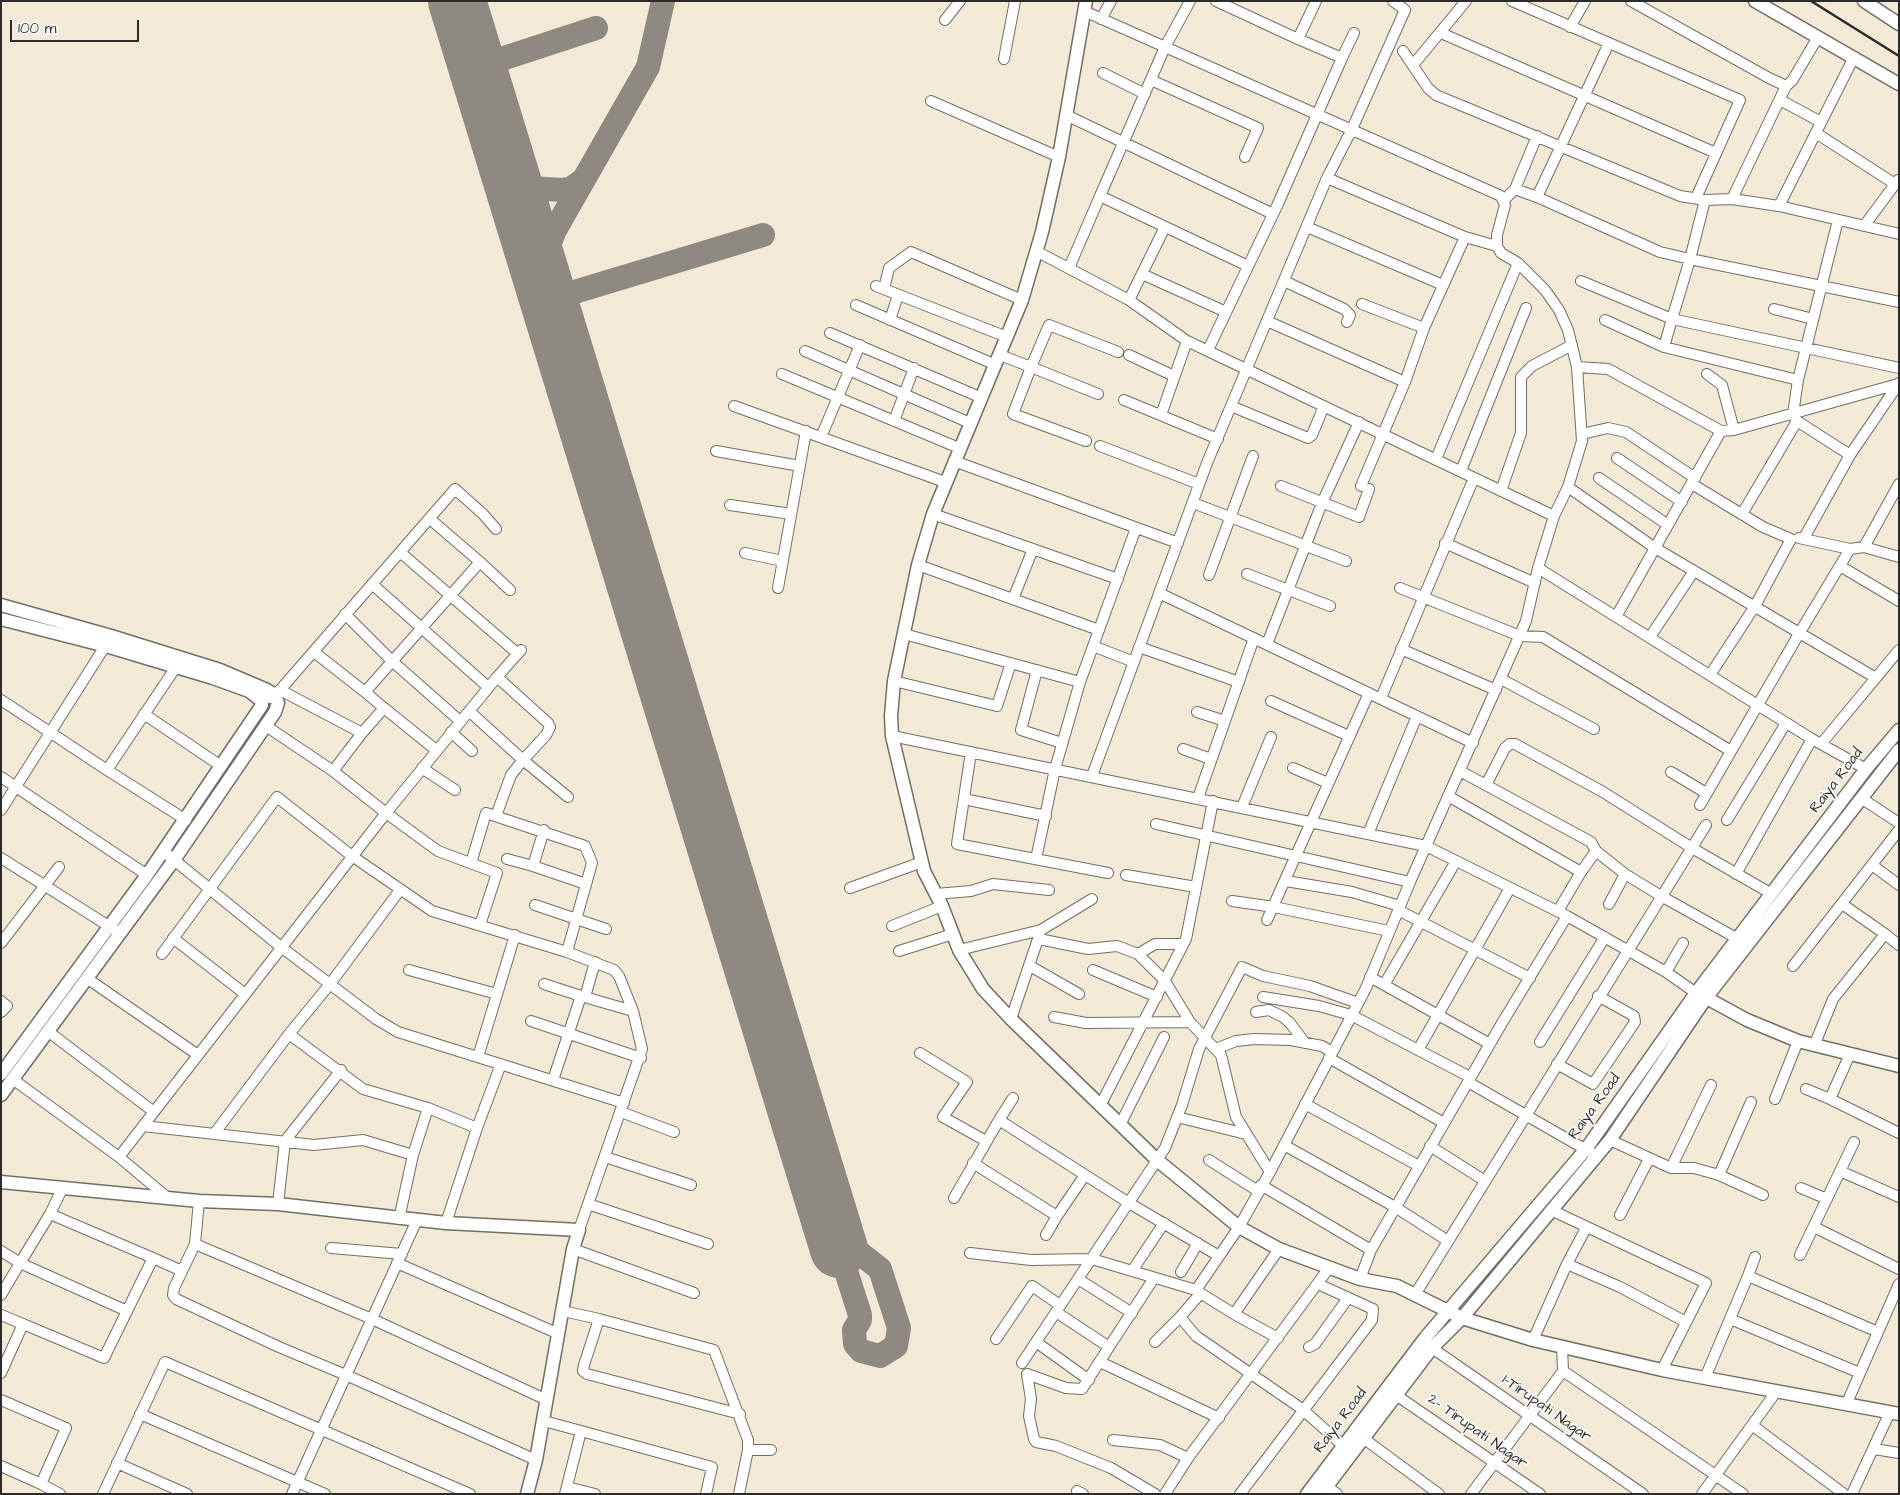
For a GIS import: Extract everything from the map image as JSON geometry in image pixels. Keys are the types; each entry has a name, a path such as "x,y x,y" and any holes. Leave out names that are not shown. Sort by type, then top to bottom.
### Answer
{"street":[{"path":"945,20 960,1"},
{"path":"1004,58 1015,1"},
{"path":"1101,19 1111,1"},
{"path":"1069,268 1165,47 1190,1"},
{"path":"1216,1 1298,40 1342,58"},
{"path":"1298,40 1316,1"},
{"path":"1092,776 1199,484 1327,178 1352,129 1407,5 1393,1"},
{"path":"1413,65 1466,1"},
{"path":"1512,1 1740,100 1716,153 1701,199 1690,258 1664,347"},
{"path":"1570,27 1585,1"},
{"path":"1631,1 1786,86"},
{"path":"1755,1 1899,84"},
{"path":"1864,1 1899,24"},
{"path":"1155,1342 1180,1317 1239,1227 1270,1172 1358,1003 1526,621 1538,568 1554,516 1568,488 1582,441 1582,434 1577,367 1572,345 1559,310 1545,290 1518,263 1501,253 1497,246 1497,235 1505,205 1501,196 1101,19 1085,6 1059,157 1036,251 1022,300 933,514 918,564 894,681 891,716 892,736 922,862 959,950 983,989 1011,1019 1157,1160 1239,1227 1278,1249 1360,1279 1397,1286 1416,1293 1462,1318 1533,1340 1662,1370 1894,1413 1874,1448 1852,1494"},
{"path":"1208,350 1273,214 1316,113 1354,33"},
{"path":"1441,33 1716,153"},
{"path":"1732,199 1786,86 1792,81 1818,37"},
{"path":"1537,197 1609,43"},
{"path":"1403,51 1428,88 1436,95 1680,196 1701,199 1732,199 1779,206 1899,234"},
{"path":"1779,206 1854,57"},
{"path":"1103,73 1145,94"},
{"path":"1151,80 1258,128 1245,157"},
{"path":"1780,100 1821,122"},
{"path":"931,101 1059,157"},
{"path":"1066,115 1123,144 1273,214"},
{"path":"1816,133 1897,182 1864,226"},
{"path":"1504,200 1515,189 1537,136"},
{"path":"1327,178 1465,236 1497,246"},
{"path":"1515,189 1660,252 1821,284 1899,302"},
{"path":"1100,196 1248,266"},
{"path":"1742,514 1795,418 1798,380 1838,220"},
{"path":"1129,300 1165,227"},
{"path":"1307,227 1443,285"},
{"path":"1280,486 1359,517 1365,488 1384,433 1424,328 1465,236"},
{"path":"1036,251 1129,300 1187,341 1384,433 1554,516"},
{"path":"1007,337 880,288 889,268 911,252 1022,300"},
{"path":"1436,459 1518,263"},
{"path":"1142,274 1226,312"},
{"path":"1581,281 1672,319 1899,368"},
{"path":"1284,282 1344,309 1350,315 1347,322"},
{"path":"890,320 898,294"},
{"path":"1362,304 1424,328"},
{"path":"856,305 890,320 998,360 1031,367 1098,394"},
{"path":"1460,471 1526,308"},
{"path":"1774,309 1813,318"},
{"path":"1605,320 1664,347 1798,380"},
{"path":"1267,321 1405,382"},
{"path":"1086,441 1012,414 1049,325 1118,352"},
{"path":"830,333 982,398"},
{"path":"1161,415 1187,341"},
{"path":"1501,491 1521,434 1521,377 1532,366 1572,345"},
{"path":"821,437 836,397 860,346"},
{"path":"805,351 970,423"},
{"path":"1129,355 1174,376"},
{"path":"1577,367 1608,369 1721,431 1795,418 1898,383"},
{"path":"894,421 914,368"},
{"path":"782,374 959,448"},
{"path":"1707,374 1722,385 1734,430"},
{"path":"1804,538 1850,455 1895,396 1898,383"},
{"path":"1124,400 1218,438"},
{"path":"734,406 945,482"},
{"path":"1231,406 1308,438 1312,435 1324,406"},
{"path":"1795,418 1850,455"},
{"path":"1266,644 1322,504 1359,422"},
{"path":"1582,434 1608,428 1626,432 1742,514 1763,527 1791,539 1804,538 1850,549 1864,547 1899,557"},
{"path":"1617,616 1721,431"},
{"path":"778,588 806,432"},
{"path":"1100,446 1199,484"},
{"path":"716,451 800,466"},
{"path":"1209,575 1253,456"},
{"path":"1617,458 1682,502"},
{"path":"954,461 1178,543"},
{"path":"1380,698 1474,478"},
{"path":"1600,478 1668,525"},
{"path":"1864,547 1898,485"},
{"path":"1568,488 1655,548 1876,678"},
{"path":"262,701 277,693 455,489 484,514 496,529"},
{"path":"1193,502 1346,561"},
{"path":"730,505 791,514"},
{"path":"933,514 1118,579"},
{"path":"430,519 510,590"},
{"path":"1036,859 1055,769 1080,682 1136,528"},
{"path":"1710,675 1755,606 1791,539"},
{"path":"1446,543 1535,583"},
{"path":"1013,599 1033,549"},
{"path":"1700,805 1850,549"},
{"path":"119,1157 386,813 497,676 519,652 400,552"},
{"path":"745,553 783,561"},
{"path":"365,692 480,562"},
{"path":"918,564 1099,630"},
{"path":"1840,566 1899,601"},
{"path":"1538,568 1650,636 1758,706 1866,769"},
{"path":"1650,636 1694,571"},
{"path":"1246,574 1330,606"},
{"path":"372,584 488,687"},
{"path":"1400,588 1520,636 1543,637 1731,751"},
{"path":"1159,593 1473,742"},
{"path":"1,605 249,691 262,701"},
{"path":"345,614 392,661 460,721"},
{"path":"1,618 108,641 220,670 277,693 362,733"},
{"path":"904,634 1080,682"},
{"path":"1198,798 1254,638"},
{"path":"1,810 18,787 108,641"},
{"path":"1094,646 1134,662"},
{"path":"1139,647 1239,682"},
{"path":"1401,650 1496,690"},
{"path":"1736,874 1816,741 1876,678 1899,650"},
{"path":"314,652 436,750"},
{"path":"894,681 997,706 1011,663"},
{"path":"107,770 176,667"},
{"path":"1038,670 1021,730 1062,743"},
{"path":"496,816 510,775 546,735 550,727 497,676"},
{"path":"1501,679 1594,729"},
{"path":"1,1074 174,860 276,712 278,703 277,693"},
{"path":"1267,920 1369,693"},
{"path":"1,700 50,734 186,820"},
{"path":"1,1096 88,979 147,875 260,711 262,701"},
{"path":"1270,701 1349,736"},
{"path":"332,771 384,708"},
{"path":"469,711 523,760 568,797"},
{"path":"1197,712 1225,721"},
{"path":"144,714 221,766"},
{"path":"1368,834 1416,716"},
{"path":"1727,820 1786,723"},
{"path":"266,726 332,771 438,851 497,873 480,925"},
{"name":"Raiya Road","path":"1308,1494 1347,1450 1449,1311 1591,1152 1610,1140 1738,939 1866,769 1899,730"},
{"path":"452,732 472,751"},
{"path":"892,736 1426,846 1605,937 1666,972 1701,995 1747,1020 1814,1046 1899,1066"},
{"path":"1242,808 1271,736"},
{"path":"1486,785 1505,748 1510,744 1515,744 1603,792 1692,848 1772,894"},
{"path":"1183,749 1211,759"},
{"path":"971,752 957,844 1108,873"},
{"name":"Raiya Road","path":"1329,1491 1347,1450 1363,1438 1432,1348 1462,1318 1552,1210 1701,995 1897,754"},
{"path":"422,768 455,790"},
{"path":"1292,768 1328,783"},
{"path":"1460,771 1592,842 1596,851 1626,874 1738,939"},
{"path":"1672,772 1706,793"},
{"path":"1,777 147,875"},
{"path":"1448,796 1581,872"},
{"path":"162,954 277,797 352,856 439,915 480,925 567,952 614,970 619,976 633,1011 642,1041 641,1058 573,1249 544,1421 527,1494"},
{"path":"1861,798 1899,823"},
{"path":"964,799 1046,816"},
{"path":"1100,1106 1183,944 1213,801"},
{"path":"471,863 486,813 544,830 585,846 592,863 567,952"},
{"path":"1156,824 1206,837 1410,882"},
{"path":"1416,1293 1598,996 1706,825"},
{"path":"533,866 544,830"},
{"path":"1793,966 1899,830"},
{"path":"164,851 281,947 398,1032 553,1080 622,1108 674,1132"},
{"path":"1360,1279 1371,1250 1430,1146 1530,978 1581,872 1596,851"},
{"path":"1,858 44,887 116,930"},
{"path":"507,859 586,884"},
{"path":"1384,985 1456,861"},
{"path":"850,888 922,862"},
{"path":"1872,865 1899,885"},
{"path":"1,943 60,867"},
{"path":"1609,904 1626,874"},
{"path":"1126,875 1196,887"},
{"path":"1286,881 1352,892 1399,908 1530,978"},
{"path":"892,926 939,900 992,884 1050,890"},
{"path":"1418,1050 1510,888"},
{"path":"214,1134 400,890"},
{"path":"959,950 1040,934 1092,899"},
{"path":"1232,901 1274,907 1389,931"},
{"path":"1842,904 1899,945"},
{"path":"535,905 606,929"},
{"path":"899,951 953,934"},
{"path":"1040,934 1088,949 1117,946 1138,954 1165,981 1190,1022 1218,1048 1222,1055 1236,1117 1270,1172"},
{"path":"1011,1019 1040,934"},
{"path":"1814,1046 1834,999 1885,934"},
{"path":"478,1057 515,936"},
{"path":"1540,1042 1605,937"},
{"path":"173,938 245,994"},
{"path":"1666,972 1683,943"},
{"path":"1138,954 1155,944 1183,944"},
{"path":"553,1080 596,962"},
{"path":"1030,966 1079,994"},
{"path":"1022,1363 1165,1148 1199,1049 1242,968 1358,1003"},
{"path":"409,970 497,994"},
{"path":"1093,970 1157,997"},
{"path":"1370,977 1490,1044"},
{"path":"88,979 198,1055"},
{"path":"544,984 633,1011"},
{"path":"1557,1064 1593,1084 1635,1022 1634,1016 1598,996"},
{"path":"1263,997 1319,1006 1351,1015 1418,1050 1591,1152"},
{"path":"1,1002 7,1006 1,1012"},
{"path":"1256,1012 1269,1010 1283,1017 1305,1043"},
{"path":"1054,1017 1086,1023 1190,1022"},
{"path":"531,1021 641,1058"},
{"path":"49,1032 154,1112"},
{"path":"289,1034 371,1092 428,1108 477,1128"},
{"path":"1120,1125 1164,1037"},
{"path":"1218,1048 1236,1040 1254,1039 1322,1046 1331,1055 1444,1123"},
{"path":"1775,1099 1798,1041"},
{"path":"920,1053 967,1082 943,1117 986,1141"},
{"path":"1830,1099 1850,1054"},
{"path":"446,1223 477,1128 501,1064"},
{"path":"278,1204 285,1141 341,1070"},
{"path":"14,1080 119,1157 168,1198"},
{"path":"1671,1168 1711,1085"},
{"path":"1806,1089 1899,1133"},
{"path":"954,1198 1013,1098"},
{"path":"1718,1175 1752,1102"},
{"path":"1305,1104 1419,1166"},
{"path":"399,1219 413,1155 428,1108"},
{"path":"1177,1117 1246,1134"},
{"path":"999,1120 1129,1203 1220,1256"},
{"path":"143,1126 285,1141 314,1146 363,1140 413,1155"},
{"path":"1610,1140 1671,1168 1694,1168 1718,1175 1763,1195"},
{"path":"1800,1255 1854,1142"},
{"path":"1284,1145 1395,1207 1448,1241"},
{"path":"1430,1146 1485,1181"},
{"path":"605,1157 691,1185"},
{"path":"1620,1215 1649,1159"},
{"path":"1209,1160 1371,1250"},
{"path":"974,1163 1057,1216"},
{"path":"1840,1171 1899,1197"},
{"path":"1046,1235 1085,1175"},
{"path":"1,1182 200,1202 278,1204 446,1223 579,1230"},
{"path":"2,1293 50,1214 63,1187"},
{"path":"1801,1188 1827,1199"},
{"path":"200,1202 194,1244 174,1288 173,1295 176,1299 536,1460"},
{"path":"588,1204 708,1244"},
{"path":"1552,1210 1586,1228 1706,1283 1662,1370"},
{"path":"50,1214 182,1271"},
{"path":"292,1494 417,1220"},
{"path":"1132,1271 1164,1223"},
{"path":"1814,1227 1899,1269"},
{"path":"1533,1340 1567,1264 1586,1228"},
{"path":"1181,1272 1198,1243"},
{"path":"194,1244 372,1319 547,1400"},
{"path":"331,1248 399,1258 559,1334"},
{"path":"573,1249 694,1293"},
{"path":"1234,1314 1278,1249"},
{"path":"1,1251 20,1263 127,1311"},
{"path":"970,1253 1031,1260 1092,1259 1198,1292 1278,1338"},
{"path":"1705,1378 1755,1257"},
{"path":"1,1315 104,1358 153,1258"},
{"path":"1567,1264 1620,1287 1686,1322"},
{"path":"1165,1494 1188,1458 1329,1268"},
{"path":"1748,1276 1878,1332"},
{"path":"1154,1278 1085,1386 1078,1390 1027,1374 1031,1399 1029,1416 1036,1442 1056,1446 1111,1468 1155,1494"},
{"path":"1078,1279 1132,1313"},
{"path":"1240,1494 1302,1409 1372,1320 1373,1309 1318,1284"},
{"path":"1846,1405 1899,1284"},
{"path":"996,1339 1032,1286 1058,1309 1109,1347"},
{"path":"1309,1347 1315,1344 1348,1298"},
{"path":"562,1311 714,1350 746,1431 748,1450 739,1494"},
{"path":"1180,1317 1196,1336 1302,1409 1347,1450"},
{"path":"599,1319 584,1365 583,1371 587,1374 740,1414"},
{"path":"1730,1319 1860,1373"},
{"path":"1,1373 23,1324"},
{"path":"1036,1342 1089,1380"},
{"path":"1471,1494 1563,1371 1562,1346"},
{"name":"1-Tirupati Nagar","path":"1432,1348 1644,1494"},
{"path":"103,1494 165,1362 320,1431 470,1494"},
{"path":"1100,1362 1219,1418"},
{"path":"1563,1371 1743,1494"},
{"path":"1702,1494 1776,1392"},
{"name":"2- Tirupati Nagar","path":"1396,1395 1540,1494"},
{"path":"1,1400 66,1428 41,1484"},
{"path":"140,1414 325,1494"},
{"path":"544,1421 712,1467 706,1494"},
{"path":"1752,1425 1844,1494"},
{"path":"580,1431 566,1490 594,1494"},
{"path":"1363,1438 1439,1494"},
{"path":"1113,1440 1160,1445 1188,1458"},
{"path":"1874,1448 1899,1453"},
{"path":"748,1450 770,1450"},
{"path":"117,1463 187,1494"},
{"path":"1,1466 60,1494"}],"taxiway":[{"path":"543,282 543,261 555,230 648,67 663,1"},
{"path":"477,67 596,28"},
{"path":"506,162 514,177 532,188 570,189 583,180"},
{"path":"548,300 763,235"},
{"path":"834,1233 880,1269 899,1328 896,1346 880,1356 861,1351 855,1344 854,1330 860,1320 860,1315 839,1249"}],"runway":[{"path":"457,1 839,1249"}],"railway":[{"path":"1811,1 1899,56"}]}
